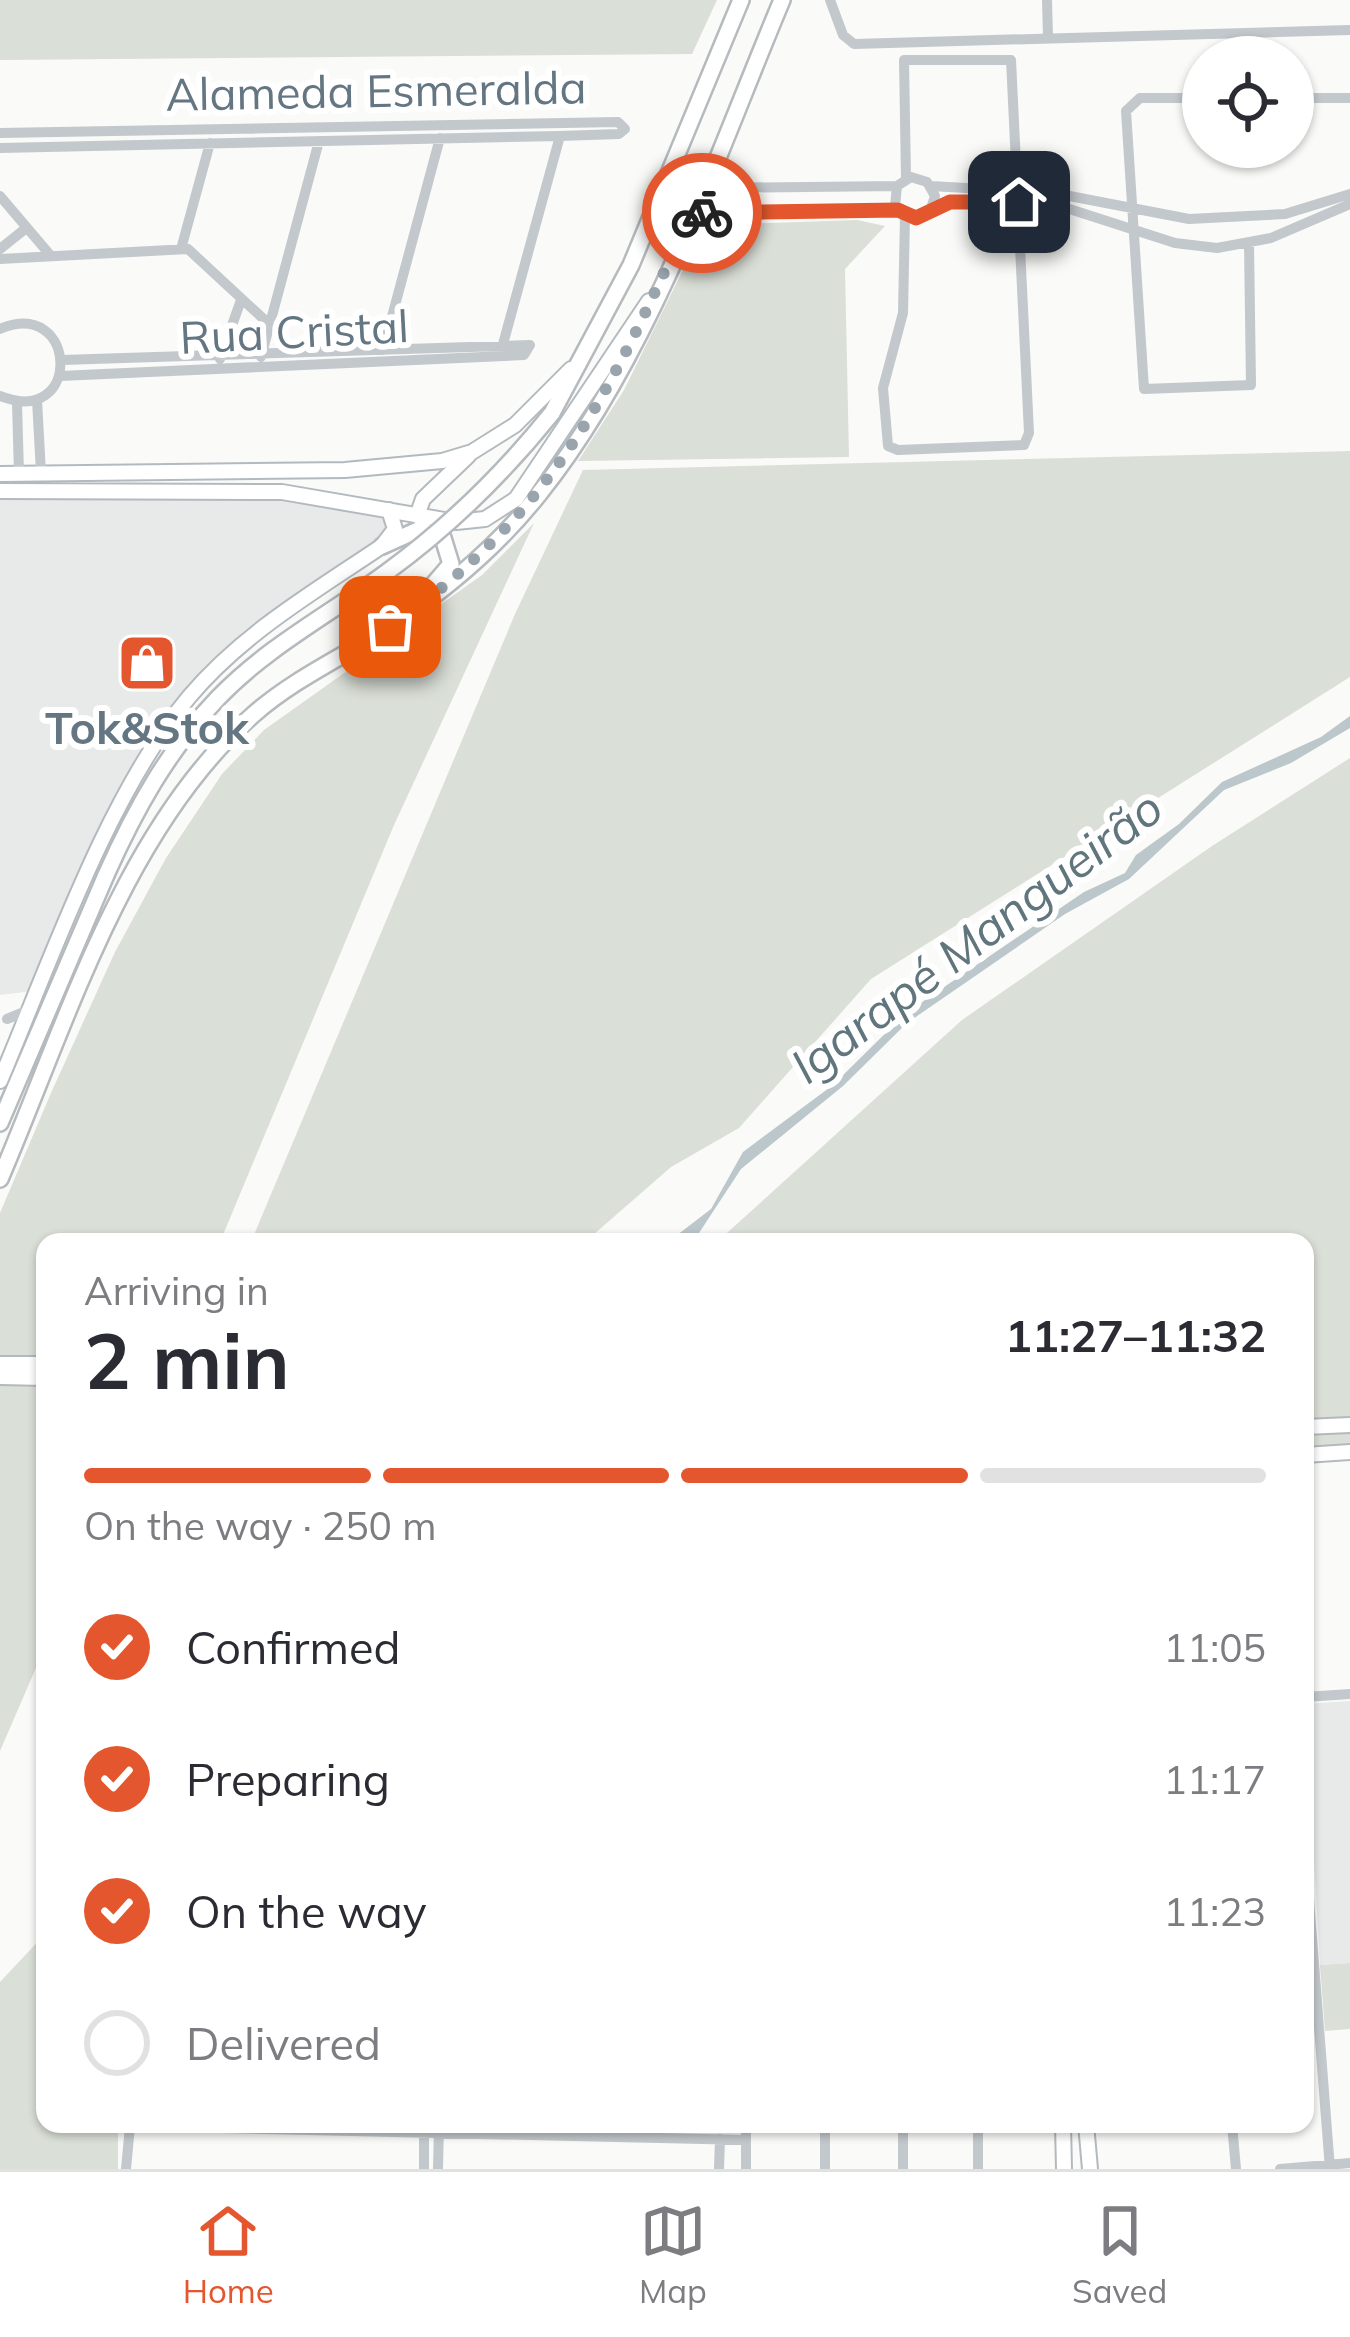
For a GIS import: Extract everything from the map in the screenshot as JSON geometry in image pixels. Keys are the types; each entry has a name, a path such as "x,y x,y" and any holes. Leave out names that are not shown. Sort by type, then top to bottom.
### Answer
{"main road":[{"path":"0,1123 130,820 172,751 220,696 275,647 434,537 516,458 552,413 632,265 740,0"},
{"path":"0,1179 126,884 154,836 255,712 452,583 539,494 618,375 782,0"},
{"path":"0,491 282,492 456,522 485,519 508,506 530,481 658,287"},
{"path":"417,516 423,499 472,452 533,410 590,348"},
{"path":"0,474 393,468 472,452"},
{"path":"84,490 110,483 106,471"},
{"path":"382,546 395,529 389,510"},
{"path":"0,1081 98,853 162,732 241,644 382,546 426,530 443,538 452,557 436,584 390,627"},
{"path":"0,1364 36,1364"},
{"path":"0,1376 36,1378"},
{"path":"1314,1427 1350,1425"},
{"path":"1314,1454 1350,1452"},
{"path":"1063,2133 1064,2169"},
{"path":"1087,2133 1090,2169"}],"street":[{"path":"830,0 845,38 860,44 1350,30"},
{"path":"1047,0 1048,37"},
{"path":"1005,56 1014,66 1019,196 1029,434 1024,445 888,446 883,388 903,313 904,60 1005,56"},
{"path":"1182,98 1140,98 1129,104 1139,378 1146,390 1251,386 1249,244"},
{"path":"1314,98 1350,98"},
{"name":"Alameda Esmeralda","path":"0,133 156,130 269,135 385,133 502,138 619,134 625,129 620,122 506,124 385,133 319,141 269,135 210,143 0,148"},
{"path":"502,138 506,124"},
{"path":"156,130 156,145"},
{"path":"503,344 560,136"},
{"path":"382,350 440,138"},
{"path":"260,358 319,141"},
{"path":"182,249 210,143"},
{"path":"703,188 859,187 917,177 931,186 1190,219 1255,218 1350,194"},
{"path":"930,211 931,186"},
{"path":"859,187 860,211"},
{"path":"734,213 736,188"},
{"path":"0,196 51,256"},
{"path":"691,213 860,211 921,217 950,202 1019,196 1090,211 1187,246 1249,244 1350,204"},
{"path":"0,249 25,229"},
{"path":"0,259 182,249 194,252 269,324"},
{"path":"220,359 241,300"},
{"path":"0,329 13,324 40,327 51,335 62,360 60,376 37,400 17,403 0,396"},
{"name":"Rua Cristal","path":"60,376 189,374 329,358 382,350 446,352 503,344 530,348 329,358 62,360"},
{"path":"189,374 190,359"},
{"path":"37,400 41,473"},
{"path":"17,403 19,474"},
{"path":"13,1052 5,1025 32,1009"},
{"path":"1314,1696 1350,1694"},
{"path":"1314,2048 1329,2167"},
{"path":"126,2169 129,2133"},
{"path":"424,2133 424,2169"},
{"path":"438,2169 439,2133"},
{"path":"567,2133 746,2140"},
{"path":"746,2133 746,2169"},
{"path":"825,2133 825,2169"},
{"path":"903,2133 903,2169"},
{"path":"978,2133 978,2169"},
{"path":"1233,2133 1236,2169"},
{"path":"719,2169 720,2139"},
{"path":"1280,2169 1350,2163"}],"shaded area":[{"path":"0,0 717,0 692,54 0,60"},
{"path":"857,220 885,226 845,269 849,457 578,461 624,390 705,225"},
{"path":"1350,451 1350,677 871,979 739,1128 671,1167 595,1233 255,1233 515,614 583,470"},
{"path":"283,489 392,518 387,539 265,630 191,695 139,771 41,990 0,995 0,492"},
{"path":"534,523 394,825 224,1233 36,1233 36,1668 0,1751 0,1213 115,952 166,858 222,774 264,730 482,575"},
{"path":"1350,716 1350,728 1291,763 1224,790 1129,879 1065,914 907,1023 843,1086 741,1169 699,1233 680,1233 711,1209 743,1152 833,1085 906,1013 1084,892 1125,873 1136,855 1179,824 1222,782 1321,737"},
{"path":"1350,758 1350,1456 1314,1459 1314,1233 727,1233 962,1020 1212,846"},
{"path":"1350,1701 1350,1963 1320,1965 1314,1861 1314,1703"},
{"path":"36,1944 36,2133 118,2133 118,2169 0,2169 0,1982"},
{"path":"1350,1963 1350,2029 1325,2031 1320,1965"}],"way so far":[{"path":"390,627 487,552 563,463 622,369 691,213 702,213"}],"place":[{"name":"Tok&Stok","path":"147,663"}],"route":[{"path":"702,213 898,210 916,218 950,202 1019,202"}],"water label":[{"name":"Igarapé Mangueirão","path":"976,936"}]}
